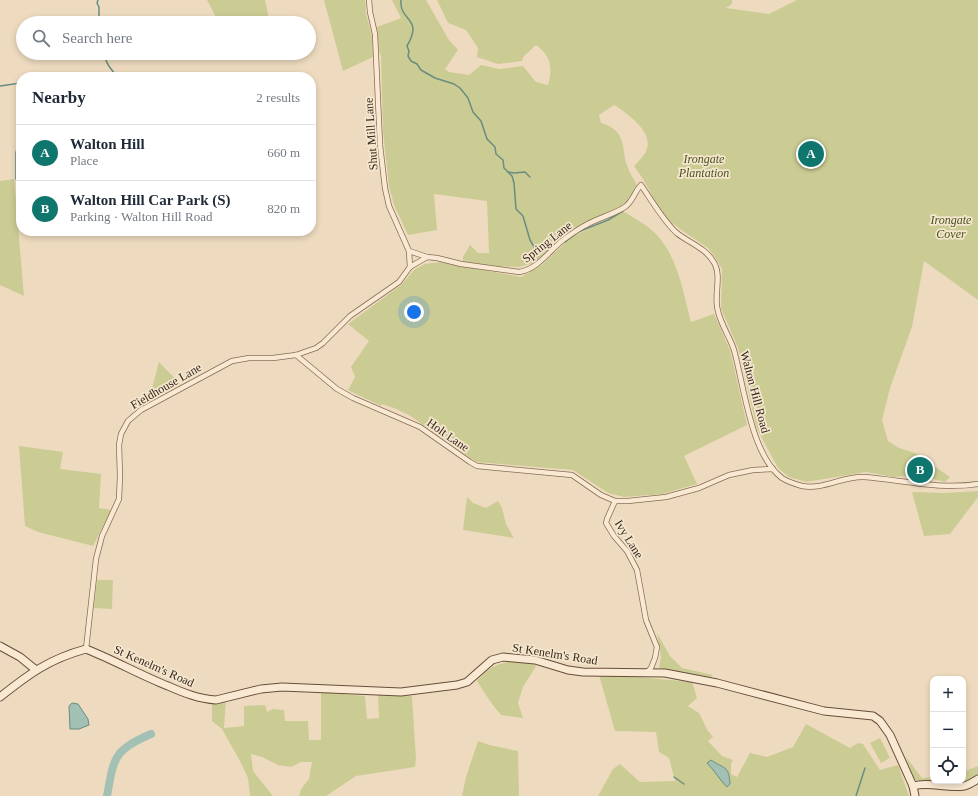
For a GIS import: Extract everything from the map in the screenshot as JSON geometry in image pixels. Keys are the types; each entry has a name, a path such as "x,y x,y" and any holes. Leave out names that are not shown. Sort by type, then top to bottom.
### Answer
{"street":[{"name":"Shut Mill Lane","path":"369,0 375,34 380,145 386,188 389,206 409,251 410,265"},
{"name":"Spring Lane","path":"409,251 427,257 438,258 461,264 519,272 528,271 539,263 563,240 586,224 608,216 626,206 634,199 642,185"},
{"name":"Walton Hill Road","path":"642,185 677,233 701,248 713,261 717,269 717,311 734,348 754,431 762,450 773,469 782,478 789,482 808,487 825,486 837,481 856,477 948,486 978,484"},
{"path":"410,265 427,257"},
{"name":"Fieldhouse Lane","path":"86,649 96,559 102,536 119,499 119,445 121,434 128,421 140,410 232,361 248,358 273,358 296,355 310,351 323,343 350,316 399,282 410,265"},
{"name":"Holt Lane","path":"296,355 338,389 353,398 420,427 477,466 572,475 601,495 615,501"},
{"name":"Ivy Lane","path":"647,672 651,668 655,658 657,647 646,620 637,570 627,552 606,523 615,501 666,497 699,488 729,475 753,470 773,469"},
{"path":"0,646 20,657 36,670"},
{"path":"0,698 36,670 58,659 86,649"},
{"name":"St Kenelm's Road","path":"86,649 185,693 216,700 261,689 282,687 401,692 457,685 467,682 492,660 503,657 535,660 568,670 584,672 665,673 717,683 824,711 873,716 880,721 890,736 912,783 916,796"},
{"path":"912,783 962,786 970,784 978,779"}],"green space":[{"path":"207,0 265,0 268,13 268,16 215,16"},
{"path":"324,0 365,0 366,14 372,36 373,57 343,71"},
{"path":"392,0 426,0 449,40 458,50 445,69 449,72 469,75 481,65 499,69 523,66 536,82 548,85 550,79 550,62 545,53 536,45 524,56 522,61 498,64 477,57 478,48 466,30 448,23 437,0 732,0 732,4 726,8 769,14 797,0 978,0 978,300 924,261 912,327 890,388 882,420 888,441 899,448 915,453 950,477 945,482 933,479 934,472 925,467 912,465 910,476 893,477 866,472 806,482 789,477 778,468 757,429 738,348 721,308 722,269 708,248 663,216 643,179 634,166 646,151 648,144 647,137 644,131 633,119 614,105 599,115 601,123 610,126 620,136 628,168 637,185 626,202 620,207 570,230 537,262 519,267 492,266 463,262 463,257 470,245 478,253 489,253 487,201 434,194 437,230 408,235 394,205 389,186 383,131 381,56 377,27 401,18"},
{"path":"14,179 16,236 19,236 24,296 0,285 0,181"},
{"path":"623,211 656,234 670,253 679,275 691,322 714,314 730,350 747,425 684,456 697,484 662,494 624,497 608,493 573,470 476,462 409,415 382,404 381,406 348,390 355,377 351,367 369,341 348,324 401,285 415,269 425,264 441,262 521,277 542,265 571,237 609,220"},
{"path":"159,362 181,385 150,396"},
{"path":"19,446 63,452 60,469 101,474 99,508 111,510 93,546 38,532 25,526"},
{"path":"978,491 978,497 950,534 924,536 912,492 945,493"},
{"path":"467,497 473,503 486,508 498,501 502,508 506,524 514,538 463,530"},
{"path":"97,580 113,580 112,609 94,608"},
{"path":"657,633 670,656 682,668 713,675 709,679 659,668 661,657"},
{"path":"513,661 530,662 536,666 523,687 518,703 523,718 501,715 477,681 493,667"},
{"path":"599,675 692,682 697,698 688,706 699,713 708,731 713,737 708,741 722,756 733,760 731,764 731,774 737,777 750,753 767,757 793,747 806,724 850,748 858,743 863,744 880,770 898,765 909,796 598,796 613,769 620,764 640,782 675,781 669,758 659,752 656,732 615,731"},
{"path":"321,692 365,696 367,719 379,718 378,695 412,696 416,759 415,767 356,776 326,796 299,796 301,789 309,779 312,762 301,762 291,767 278,765 262,757 251,754 253,771 273,796 250,796 248,778 240,761 222,729 212,721 212,702 226,700 224,728 244,726 244,706 265,705 267,712 273,709 284,710 285,721 308,721 309,740 321,740"},
{"path":"880,738 890,758 881,763 870,743"},
{"path":"478,741 489,745 518,751 519,796 462,796 466,777"},
{"path":"906,757 922,778 930,777 930,782 914,779"},
{"path":"978,766 978,777 966,781 966,771"}],"shaded area":[{"path":"72,703 78,704 88,719 89,725 79,729 70,729 69,706"},
{"path":"711,760 727,770 730,784 727,787 707,763"}],"waterway":[{"path":"98,0 99,16"},
{"path":"401,0 401,7 403,12 410,20 413,30 412,37 407,46 409,51 408,56 411,61 417,64 421,70 435,78 454,84 460,88 468,98 473,112 481,121 487,139 495,147 496,154 503,160 504,168 512,176 516,209 523,216 530,240 538,256"},
{"path":"106,60 113,72"},
{"path":"0,86 16,84"},
{"path":"16,153 16,179"},
{"path":"508,172 525,172 530,177"},
{"path":"565,242 578,232 608,220 623,211"},
{"path":"107,796 111,773 117,757 129,745 151,734"},
{"path":"856,796 865,768"},
{"path":"674,777 684,784"}],"place":[{"name":"Walton Hill","path":"811,154"},
{"name":"Walton Hill Car Park (S)","path":"920,470"}],"park label":[{"name":"Irongate Plantation","path":"704,166"},
{"name":"Irongate Cover","path":"951,227"}]}
